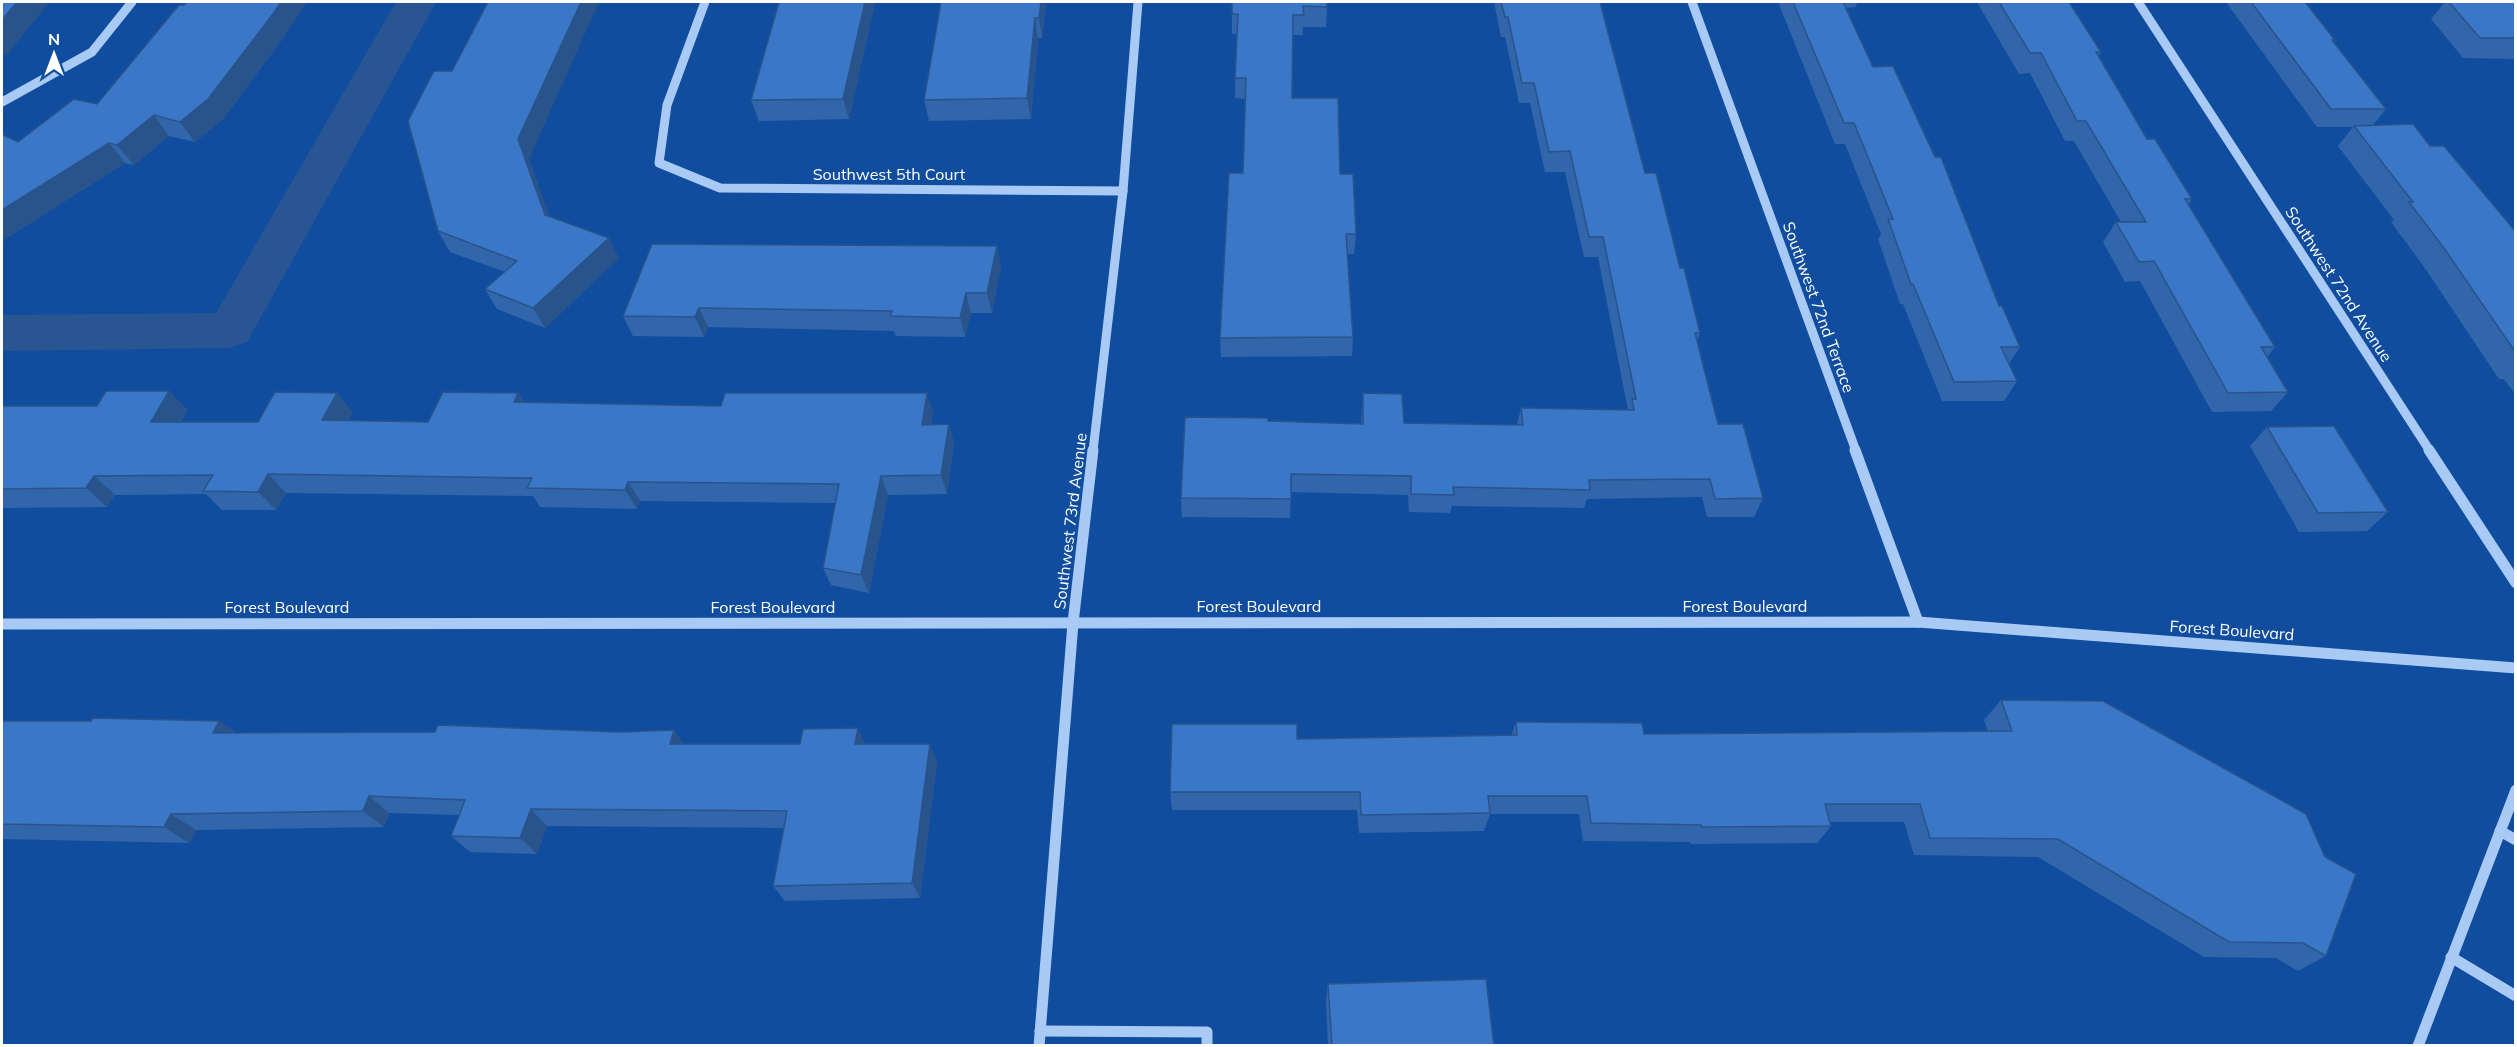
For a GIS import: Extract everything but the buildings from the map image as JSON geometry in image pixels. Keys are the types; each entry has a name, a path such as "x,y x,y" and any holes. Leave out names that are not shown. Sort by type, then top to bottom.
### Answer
{"street":[{"path":"2,102 92,52 132,2"},
{"name":"Southwest 5th Court","path":"705,2 667,105 659,163 720,188 1123,191"},
{"name":"Southwest 73rd Avenue","path":"1039,1046 1073,623 1123,191 1138,2"},
{"name":"Southwest 72nd Terrace","path":"1692,2 1918,622"},
{"name":"Southwest 72nd Avenue","path":"2138,2 2516,583"},
{"name":"Forest Boulevard","path":"2,624 1918,622 2516,668"},
{"path":"2418,1046 2516,790"},
{"path":"2500,831 2516,840"},
{"path":"2451,957 2516,996"},
{"path":"1040,1031 1207,1032 1207,1046"}],"waterway":[{"path":"2,333 230,330 416,2"}]}
